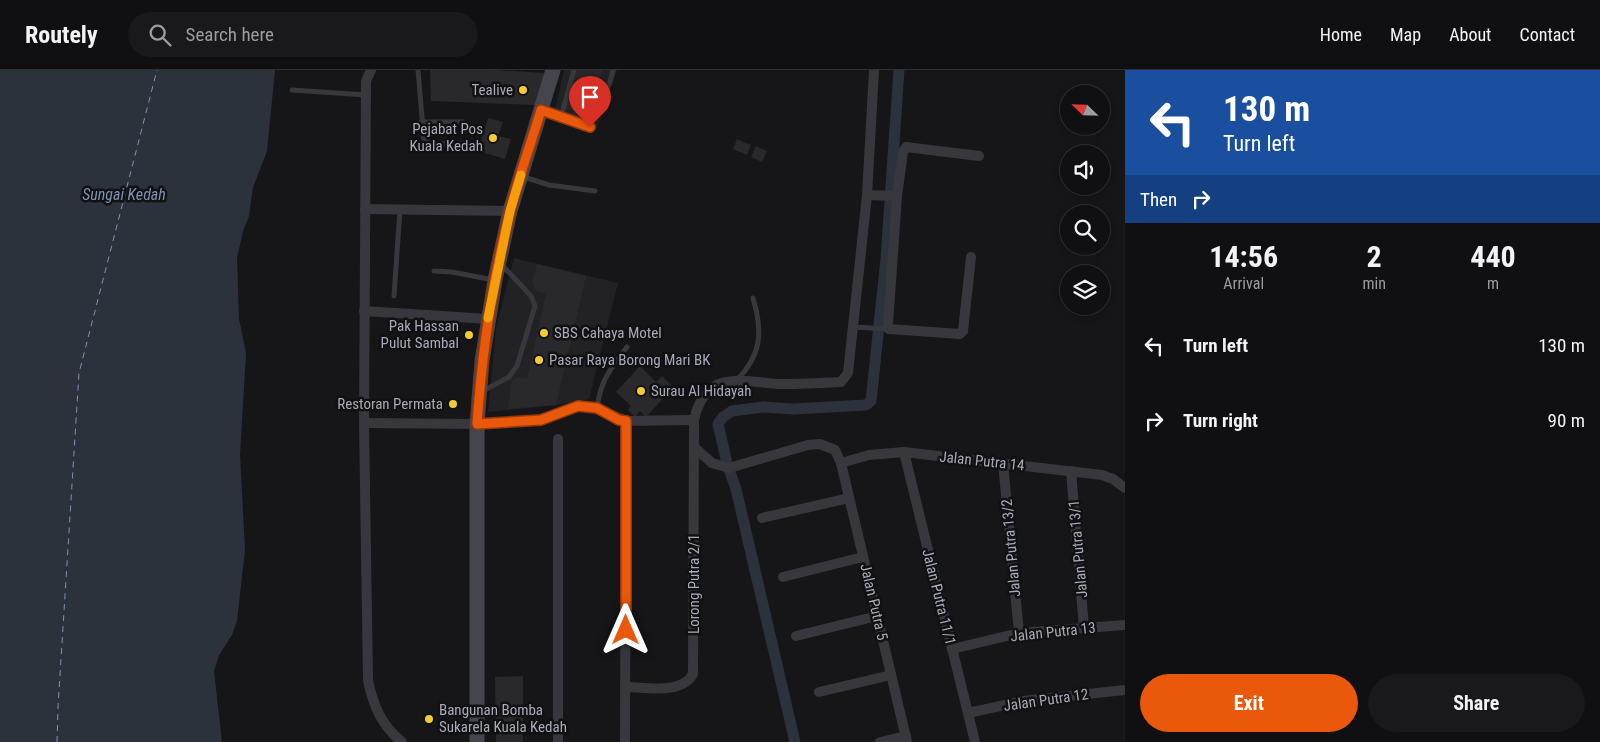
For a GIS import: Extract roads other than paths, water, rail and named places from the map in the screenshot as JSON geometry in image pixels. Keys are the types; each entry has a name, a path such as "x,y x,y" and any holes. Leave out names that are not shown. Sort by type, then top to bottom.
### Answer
{"main road":[{"path":"477,742 477,424 479,393 488,319 498,262 510,211 553,70"}],"street":[{"path":"371,70 366,81 364,311 368,680 378,713 385,726 397,740"},
{"path":"364,423 477,424 534,421 578,406 597,408 619,420 626,421 694,420 696,411 708,391 714,387 736,381 781,384 841,382 848,373 854,327 867,195 874,70"},
{"path":"971,257 963,331 960,334 885,328 888,324 893,196 903,152 906,148 980,156"},
{"path":"867,195 893,196"},
{"path":"365,209 510,211"},
{"path":"364,311 488,319"},
{"name":"Lorong Putra 2/1","path":"625,687 672,688 685,685 693,674 694,420"},
{"path":"625,742 626,421"},
{"path":"558,438 558,742"},
{"path":"694,447 712,463 729,468 808,445 820,444 835,450 841,463"},
{"name":"Jalan Putra 14","path":"841,463 869,454 904,452 1102,475 1124,487"},
{"name":"Jalan Putra 11/1","path":"904,452 975,742"},
{"name":"Jalan Putra 5","path":"841,463 906,739"},
{"name":"Jalan Putra 13/2","path":"1003,463 1018,633"},
{"name":"Jalan Putra 13/1","path":"1072,471 1084,628"},
{"path":"762,518 849,498"},
{"path":"783,577 863,557"},
{"path":"796,636 877,616"},
{"name":"Jalan Putra 13","path":"952,649 1018,633 1125,625"},
{"path":"818,692 891,675"},
{"name":"Jalan Putra 12","path":"968,713 1023,701 1125,690"},
{"path":"880,742 906,739"}],"lane":[{"path":"418,70 422,135 428,144 469,143"},
{"path":"561,117 574,70"},
{"path":"541,110 590,127 610,82 613,70"},
{"path":"292,90 366,95"},
{"path":"422,122 463,122"},
{"path":"521,176 549,185 595,191"},
{"path":"394,296 400,210"},
{"path":"479,393 513,372 521,358 535,306 531,296 498,262"},
{"path":"434,271 452,272 495,280"},
{"path":"736,381 747,370 760,337 759,322 753,298"},
{"path":"854,327 885,328"},
{"path":"597,408 600,388 605,377 627,347"}],"water":[{"name":"Sungai Kedah","path":"0,70 275,70 267,151 253,187 249,216 243,231 237,258 239,319 246,353 240,455 245,550 237,621 232,635 219,655 214,671 222,742 0,742"}],"waterway":[{"path":"727,463 718,424 723,417 732,411 764,407 793,409 866,405 871,401 886,259 899,70"},
{"path":"730,472 736,489 795,742"}],"place":[{"name":"Tealive","path":"523,90"},
{"name":"Pejabat Pos Kuala Kedah","path":"493,138"},
{"name":"SBS Cahaya Motel","path":"544,333"},
{"name":"Pak Hassan Pulut Sambal","path":"469,335"},
{"name":"Pasar Raya Borong Mari BK","path":"539,360"},
{"name":"Surau Al Hidayah","path":"641,391"},
{"name":"Restoran Permata","path":"453,404"},
{"name":"Bangunan Bomba Sukarela Kuala Kedah","path":"429,719"}]}
